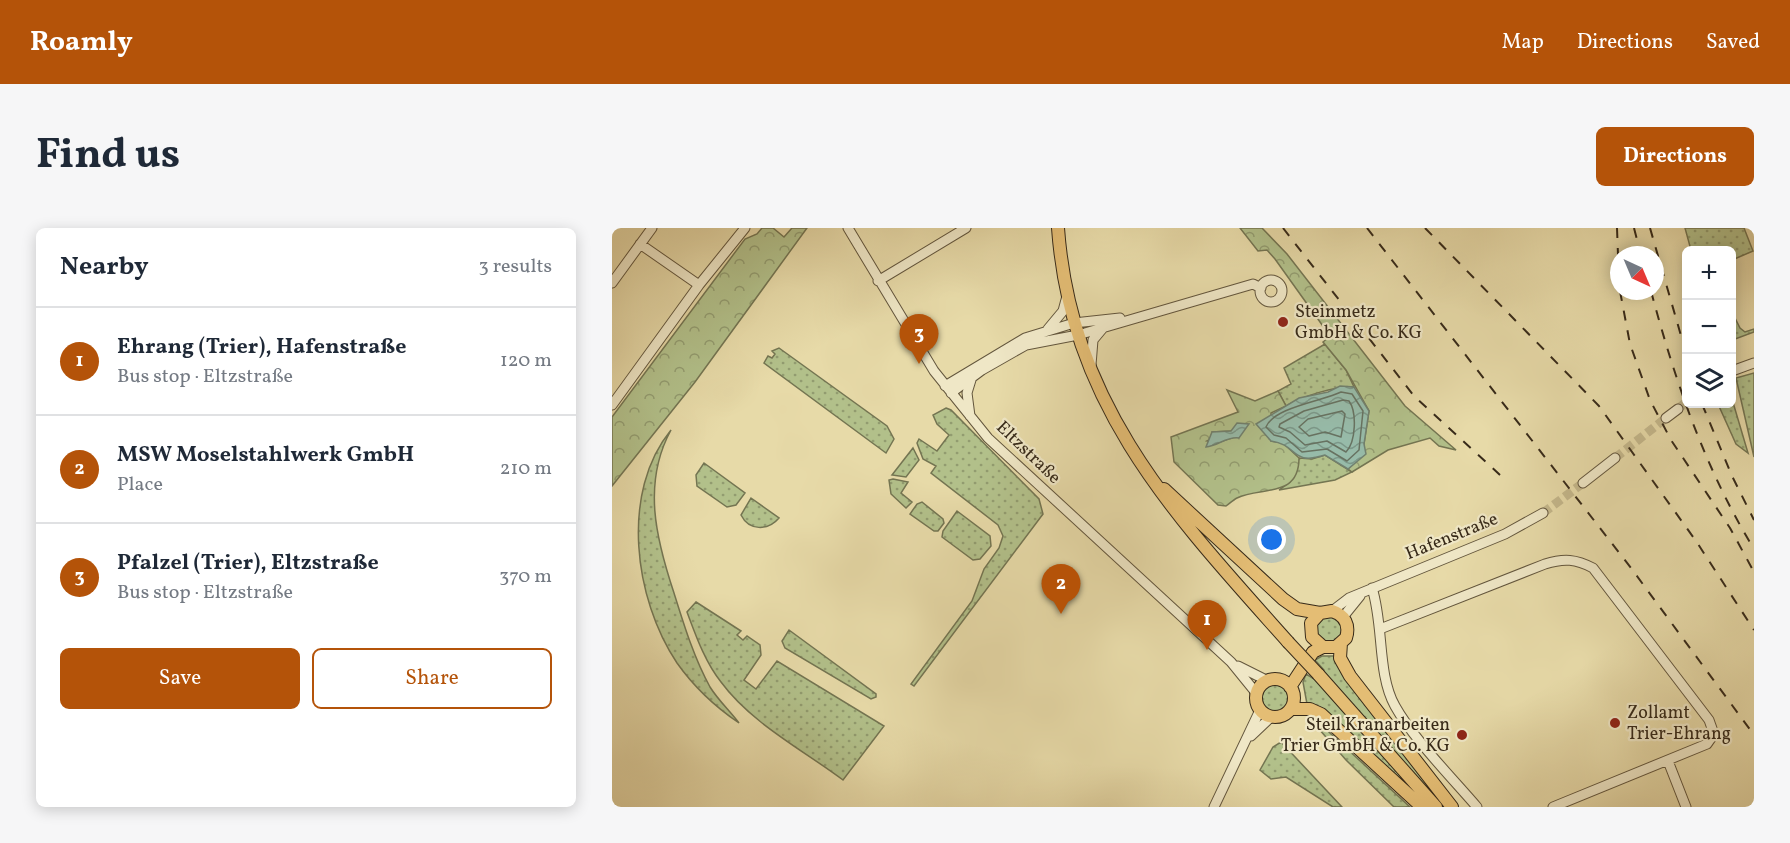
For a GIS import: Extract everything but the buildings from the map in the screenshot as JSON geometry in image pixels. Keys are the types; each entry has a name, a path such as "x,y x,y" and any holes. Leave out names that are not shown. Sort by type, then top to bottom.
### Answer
{"main road":[{"path":"1058,228 1067,296 1076,329 1090,367 1116,422 1145,471 1192,533 1436,807"},
{"path":"1145,471 1283,599 1296,609 1332,614 1348,631 1336,647 1323,647 1306,661 1290,687"},
{"path":"1272,680 1290,687 1294,698 1291,709 1282,716 1271,717 1260,710 1257,694 1272,680 1289,672 1308,647 1312,637 1311,623 1332,614"},
{"path":"1312,637 1323,647"},
{"path":"1341,643 1340,658 1350,676 1452,807"},
{"path":"1291,709 1310,709 1321,714 1422,807"}],"street":[{"path":"612,283 652,228"},
{"path":"612,405 699,285 745,228"},
{"name":"Eltzstraße","path":"848,228 878,281 948,389 971,418 1025,475 1231,662 1257,694"},
{"path":"950,240 951,228"},
{"path":"878,281 950,240 966,228"},
{"path":"640,244 699,285"},
{"path":"948,389 1003,349 1048,329 1103,328 1253,284 1261,288"},
{"path":"1048,329 1063,311 1067,296"},
{"path":"948,389 970,380 1026,345 1076,329 1149,314"},
{"path":"1090,367 1093,340 1103,328"},
{"path":"1736,369 1754,363"},
{"path":"970,380 967,393 971,418"},
{"path":"1666,418 1678,409"},
{"path":"1583,483 1615,458"},
{"name":"Hafenstraße","path":"1332,614 1372,588 1505,534 1543,513"},
{"path":"1380,629 1545,564 1559,560 1577,560 1593,568 1712,727 1714,734 1707,744 1553,807"},
{"path":"1372,588 1386,677 1394,706 1477,807"},
{"name":"Eltzstraße","path":"1231,662 1272,680"},
{"path":"1214,807 1260,710"},
{"path":"1247,739 1271,717"},
{"path":"1668,760 1686,807"}],"green space":[{"path":"762,228 773,228 784,237 792,228 807,228 695,382 612,486 612,417 745,239 757,234"},
{"path":"1240,228 1262,228 1287,254 1405,406 1456,450 1439,446 1430,438 1388,450 1352,472 1348,469 1359,457 1364,444 1369,411 1346,370 1323,342 1330,336 1275,259 1267,250 1258,251"},
{"path":"1685,228 1744,228 1753,251 1736,258 1736,246 1690,246"},
{"path":"1736,320 1745,332 1754,329 1754,332 1736,339"},
{"path":"1325,344 1346,370 1354,387 1319,392 1286,406 1278,391 1291,384 1284,368"},
{"path":"779,348 887,426 894,439 886,453 764,363 768,356 772,358 775,354 772,351"},
{"path":"1754,373 1754,457 1736,378"},
{"path":"1227,390 1255,401 1278,391 1286,406 1271,413 1271,441 1283,443 1299,458 1297,471 1293,480 1285,486 1246,495 1226,506 1218,505 1174,462 1171,437 1238,412","holes":["1231,431 1234,437 1217,443 1207,441 1211,439 1212,432"]},
{"path":"946,408 951,410 1039,499 1043,514 914,686 911,684 972,601 984,569 999,548 1003,536 998,525 931,473 936,466 923,459 917,443 919,439 937,451 949,435 937,424 933,415"},
{"path":"1720,408 1735,408 1748,453 1736,444"},
{"path":"671,430 662,450 654,491 657,532 668,573 699,665 713,692 739,723 705,696 677,663 662,637 643,578 639,546 639,514 644,484 655,455"},
{"path":"913,448 919,460 906,477 892,475"},
{"path":"1325,455 1352,472 1335,480 1279,490 1290,482 1299,458 1312,459"},
{"path":"704,463 745,493 736,505 727,507 697,486 696,475"},
{"path":"889,480 908,482 901,493 912,502 906,508 891,494"},
{"path":"751,498 779,518 764,527 749,524 741,515"},
{"path":"922,502 943,519 944,523 938,531 934,531 910,514 917,504"},
{"path":"957,511 990,536 991,546 980,559 973,560 942,537 943,531"},
{"path":"696,602 741,631 737,635 743,640 747,636 760,645 761,655 744,680 756,689 777,661 884,726 843,780 762,723 733,697 715,674 697,639 687,612"},
{"path":"1329,616 1338,620 1342,629 1338,638 1329,642 1320,638 1316,629 1320,620"},
{"path":"789,630 876,694 876,697 871,699 785,648 782,641"},
{"path":"1322,656 1337,656 1447,807 1442,807 1323,672 1324,670 1315,660"},
{"path":"1306,674 1316,680 1430,807 1426,807 1307,704 1303,682"},
{"path":"1276,684 1286,688 1290,698 1286,708 1276,712 1266,708 1262,698 1266,688"},
{"path":"1312,721 1318,722 1410,807 1394,807 1346,760"},
{"path":"1281,742 1342,807 1333,807 1286,777 1271,779 1260,770 1273,747"}],"water":[{"path":"1340,386 1354,387 1369,411 1364,444 1366,454 1348,469 1325,455 1314,458 1300,456 1286,446 1271,441 1256,424 1299,398 1328,392"},
{"path":"1237,423 1249,424 1239,438 1230,438 1206,447 1212,432 1231,431"}],"tunnel":[{"path":"1678,409 1682,406"},
{"path":"1615,458 1666,418"},
{"path":"1543,513 1583,483"}],"railway":[{"path":"1283,228 1414,396 1500,475"},
{"path":"1367,228 1631,568 1754,735"},
{"path":"1425,228 1599,406 1696,541 1754,630"},
{"path":"1617,228 1618,246"},
{"path":"1634,228 1639,246"},
{"path":"1650,228 1682,339"},
{"path":"1622,300 1630,344 1650,400 1671,440 1730,528 1754,572"},
{"path":"1654,300 1670,358 1693,424 1736,519 1754,549"},
{"path":"1704,408 1732,476 1754,520"}],"place":[{"name":"Steinmetz GmbH & Co. KG","path":"1283,322"},
{"name":"Pfalzel (Trier), Eltzstraße","path":"919,364"},
{"name":"MSW Moselstahlwerk GmbH","path":"1061,614"},
{"name":"Ehrang (Trier), Hafenstraße","path":"1207,650"},
{"name":"Zollamt Trier-Ehrang","path":"1615,723"},
{"name":"Steil Kranarbeiten Trier GmbH & Co. KG","path":"1462,735"}]}
